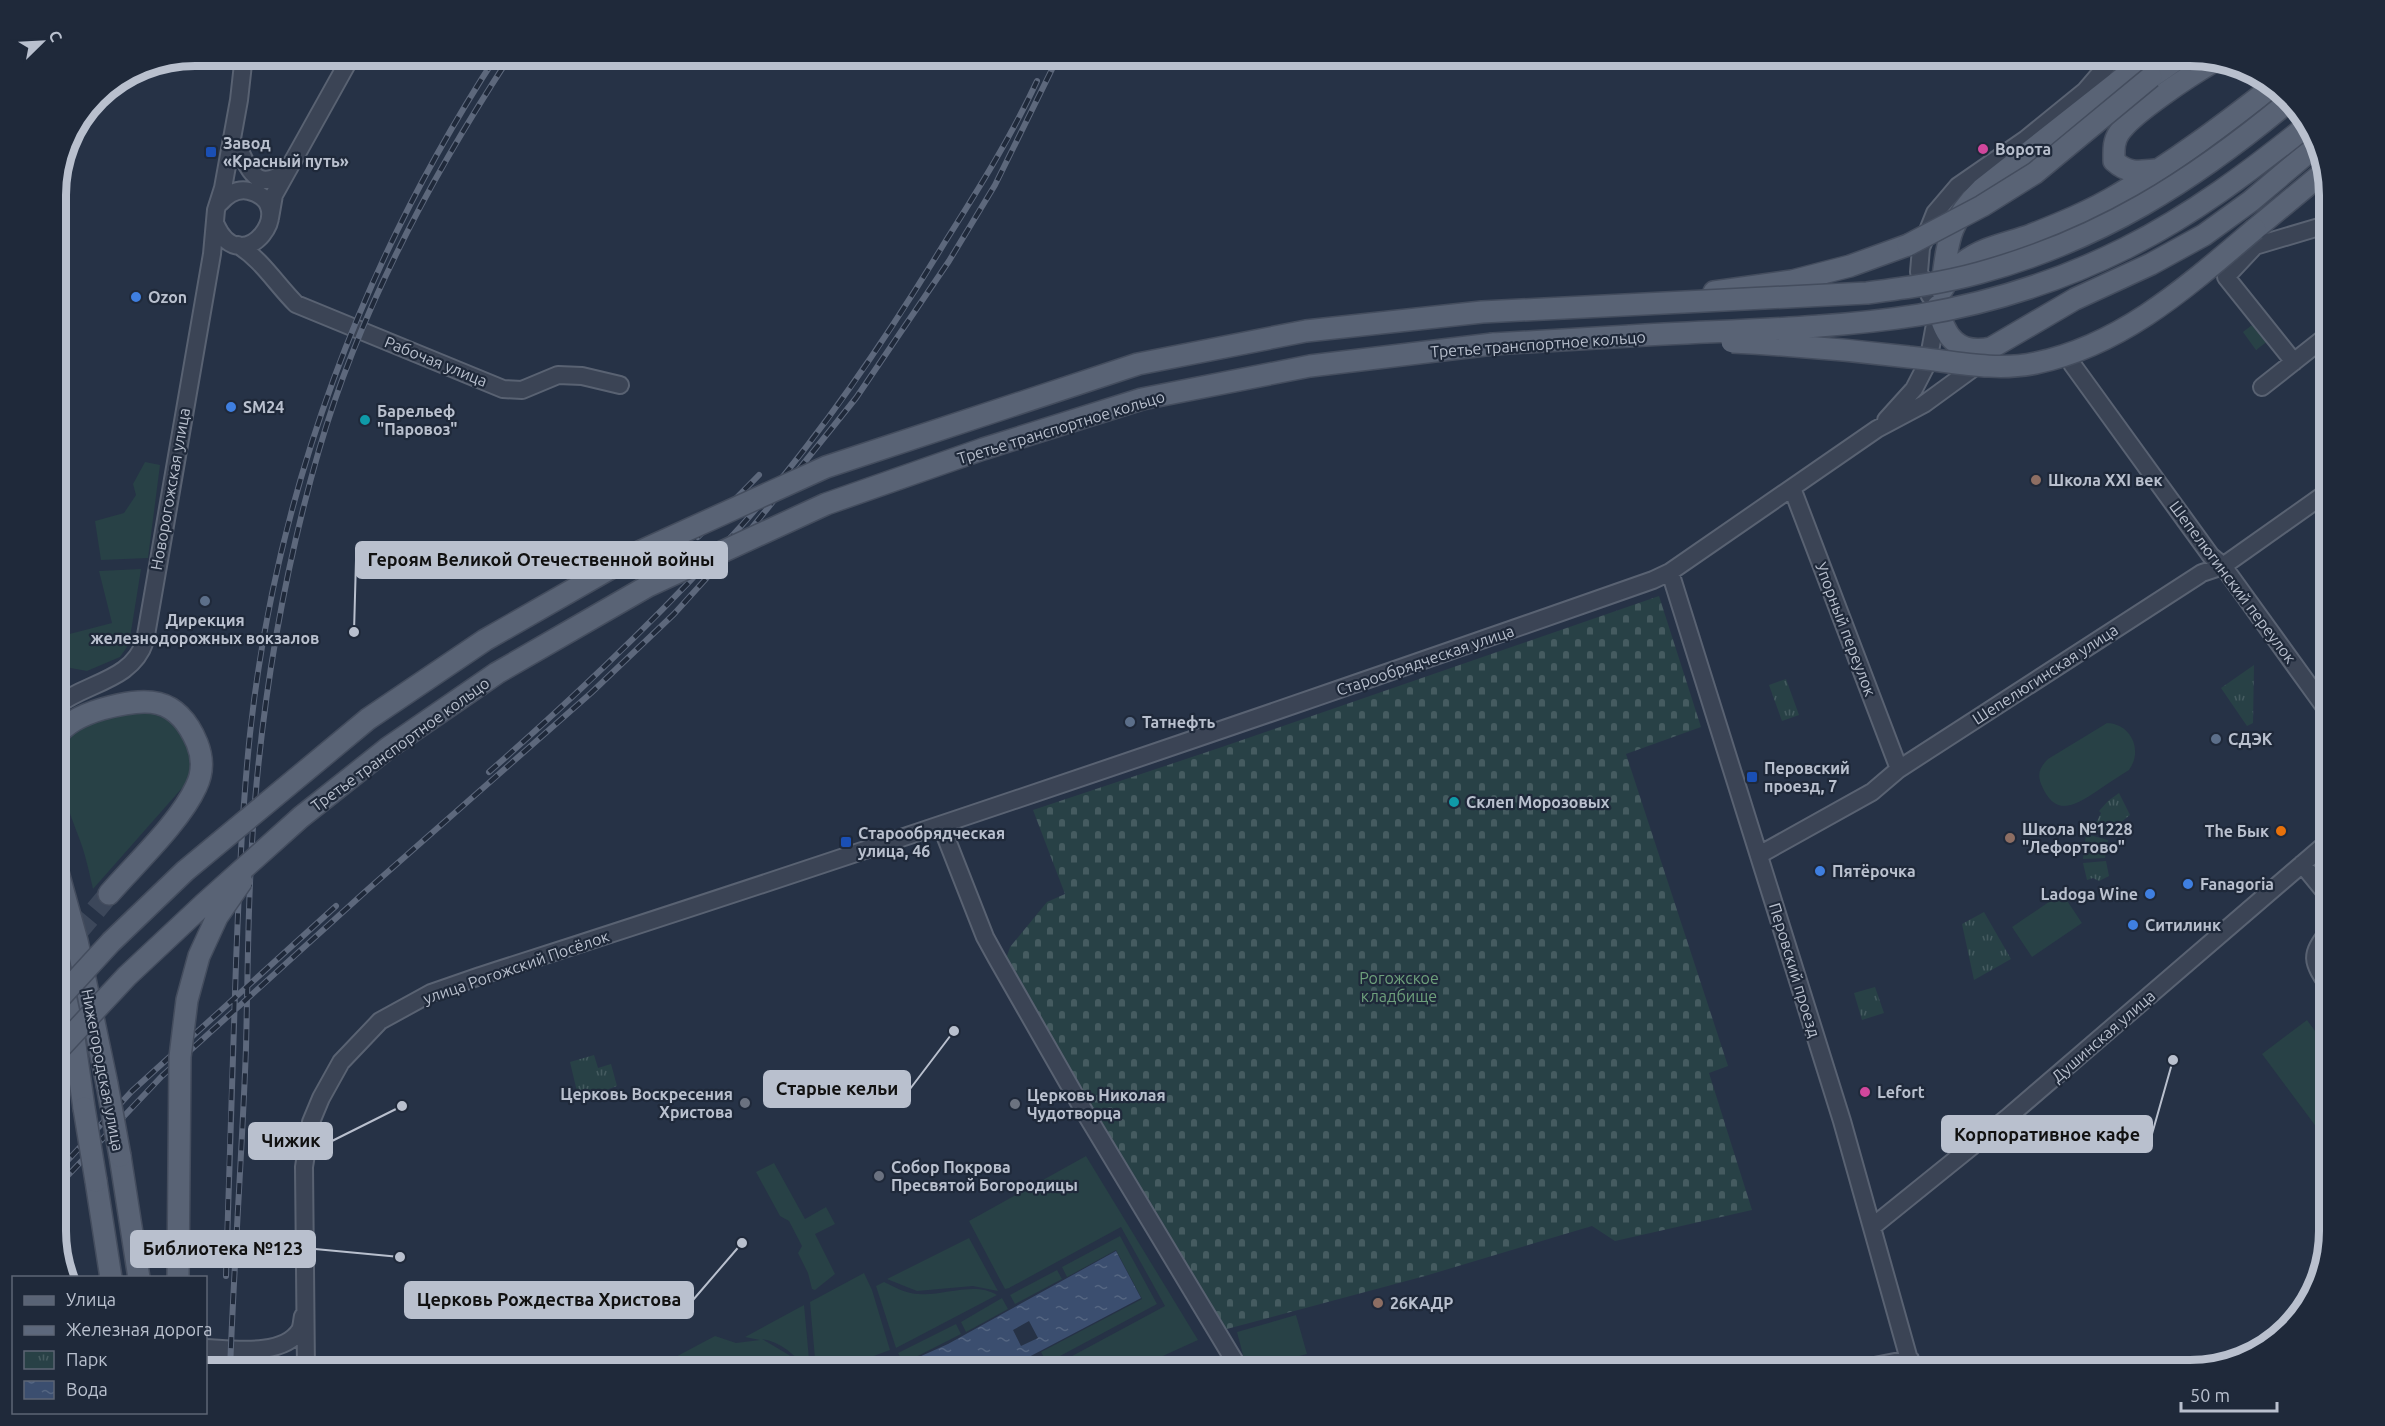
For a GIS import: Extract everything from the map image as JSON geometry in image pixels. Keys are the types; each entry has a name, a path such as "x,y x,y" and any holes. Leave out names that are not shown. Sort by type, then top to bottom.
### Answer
{"main road":[{"path":"2139,66 1982,189 1967,204 1955,222 1949,237 1940,315 1951,339 1966,349 1978,351 1990,348 2075,299 2151,264 2204,234 2251,201 2311,150"},
{"path":"1630,304 1792,281 1850,266 1908,245 1982,206 2035,172 2151,77 2183,66"},
{"path":"2158,169 2134,172 2124,170 2114,161 2114,146 2119,133 2187,66"},
{"path":"1940,300 1954,269 1966,260 1982,251 2031,235 2085,213 2158,169 2223,125 2266,92"},
{"name":"Третье транспортное кольцо","path":"66,991 111,942 176,879 275,794 369,719 485,640 639,552 826,467 1138,364 1306,331 1482,312 1867,293 1912,287 1996,268 2077,240 2155,200 2242,141 2283,106"},
{"name":"Третье транспортное кольцо","path":"66,1041 127,976 301,817 388,748 497,673 648,586 826,504 983,449 1142,399 1310,366 1493,344 1868,321 1921,314 1980,302 2036,285 2090,265 2127,248 2170,224 2257,165 2301,130"},
{"path":"1630,336 1785,344 1981,366 2035,363 2083,349 2125,329 2176,296 2318,177"},
{"path":"66,728 90,713 142,700 170,708 182,717 192,730 199,748 202,766 197,786 184,809 109,894"},
{"path":"178,1276 180,1057 187,1000 196,967 217,917 248,873 301,817"},
{"name":"Нижегородская улица","path":"66,903 82,963 107,1084 139,1273"},
{"name":"Нижегородская улица","path":"66,1000 73,1031 111,1276"},
{"path":"66,1050 84,1108"}],"street":[{"name":"Новорогожская улица","path":"82,689 127,669 135,662 145,641 212,254 216,210 220,202 235,121 243,66"},
{"path":"268,272 263,245 274,195 346,66"},
{"path":"1940,300 1930,296 1919,272 1921,248 1935,213 1958,186 2026,139 2085,91 2107,66"},
{"path":"235,121 239,148 252,174 259,179 274,178 293,163"},
{"path":"212,254 223,243 254,243 268,225 266,203 250,192 237,165 239,148"},
{"path":"220,202 232,193 250,192 265,195 278,189"},
{"path":"216,225 224,238 235,243"},
{"path":"2294,362 2226,277 2255,246 2319,227"},
{"name":"Рабочая улица","path":"235,243 252,254 296,304 503,389 522,390 558,375 582,376 620,385"},
{"name":"Старообрядческая улица","path":"1878,429 1914,388 1928,362 1940,300"},
{"name":"Старообрядческая улица","path":"941,825 1653,580 1670,572 1878,429 1924,404 1974,368 2014,335"},
{"path":"2262,387 2319,342"},
{"name":"Шепелюгинский переулок","path":"2072,364 2211,556 2223,566 2319,699"},
{"name":"Упорный переулок","path":"1792,488 1899,770"},
{"name":"Шепелюгинская улица","path":"1759,855 1872,792 1899,770 2202,573 2223,566 2319,498"},
{"name":"Перовский проезд","path":"1670,572 1842,1121 1910,1360"},
{"path":"66,691 82,689"},
{"path":"66,699 82,689"},
{"path":"941,825 986,937 1009,982 1084,1112 1233,1360"},
{"name":"улица Рогожский Посёлок","path":"306,1360 304,1167 311,1122 321,1098 342,1062 380,1022 431,993 941,825"},
{"name":"Душинская улица","path":"1872,1227 2024,1103 2319,850"},
{"path":"2302,864 2319,885"},
{"path":"2319,944 2314,956 2319,972"},
{"path":"207,1348 259,1350 274,1346 287,1341 299,1330 304,1312"}],"green space":[{"path":"2256,322 2269,340 2256,350 2243,332"},
{"path":"145,462 160,465 148,558 101,560 95,521 124,513 136,495 133,484"},
{"path":"141,569 129,644 120,657 87,671 66,667 66,635 112,623 99,571"},
{"name":"Рогожское кладбище","path":"1659,596 1701,727 1626,754 1728,1066 1709,1073 1752,1210 1615,1241 1592,1226 1425,1276 1223,1330 1005,962 1010,947 1047,902 1065,894 1033,810"},
{"path":"2254,665 2253,723 2247,726 2221,688"},
{"path":"1786,679 1799,715 1782,721 1769,685"},
{"path":"144,712 168,720 176,727 183,734 190,754 190,779 93,889 83,849 66,801 66,746 82,729 102,720"},
{"path":"2107,723 2123,728 2133,740 2135,755 2129,770 2081,801 2066,806 2052,802 2046,795 2040,780 2039,773 2043,765 2048,759"},
{"path":"2119,793 2130,815 2120,823 2111,836 2092,831 2101,813 2099,811"},
{"path":"2086,834 2108,840 2105,858 2083,859"},
{"path":"2106,861 2109,876 2099,881 2093,878 2087,880 2083,863"},
{"path":"2062,893 2082,923 2032,957 2012,927"},
{"path":"1984,912 2011,959 1974,980 1962,924"},
{"path":"1875,987 1884,1013 1862,1020 1854,993"},
{"path":"2307,1020 2319,1036 2319,1131 2262,1054"},
{"path":"594,1055 598,1068 611,1064 617,1086 579,1100 570,1062"},
{"path":"1086,1156 1198,1340 1154,1360 1065,1360 1165,1306 1121,1227 1005,1289 969,1221"},
{"path":"774,1163 805,1219 826,1207 835,1224 815,1234 835,1274 815,1290 812,1289 808,1273 798,1253 802,1246 789,1221 780,1216 756,1172"},
{"path":"1120,1236 1157,1304 1053,1360 1045,1360 1041,1352 1142,1299 1116,1250 1067,1277 1062,1267"},
{"path":"969,1238 998,1291 973,1286 917,1291 887,1279"},
{"path":"1057,1270 1062,1279 1015,1304 1010,1295"},
{"path":"864,1273 872,1290 890,1350 863,1360 815,1360 810,1302"},
{"path":"884,1282 914,1294 979,1289 997,1295 896,1348 876,1286"},
{"path":"1002,1298 1008,1309 966,1332 961,1322"},
{"path":"804,1305 809,1360 799,1360 782,1346 762,1339 793,1360 670,1360 715,1336 736,1343 760,1340 745,1337"},
{"path":"1296,1315 1307,1354 1284,1360 1244,1360 1237,1332"},
{"path":"956,1324 961,1334 910,1360 902,1360 898,1353"}],"water":[{"path":"1116,1251 1141,1298 1023,1360 912,1360 948,1344","holes":["1029,1321 1038,1338 1021,1346 1013,1330"]}],"tunnel":[{"path":"66,946 109,894"}],"railway":[{"path":"226,1276 236,963 245,791 250,734 263,643 281,554 305,466 333,380 367,295 406,213 449,133 490,66"},
{"path":"230,1360 246,1048 250,893 259,756 278,624 296,536 335,398 376,296 426,196 504,66"},
{"path":"66,1177 162,1076 366,891 591,693 674,614 751,529 856,398 949,261 995,185 1054,66"},
{"path":"489,772 555,713 651,621 742,525 798,458 875,352 922,279 994,163 1037,81"},
{"path":"698,537 759,475"},
{"path":"66,1162 132,1091 336,906"}],"place":[{"name":"Ворота","path":"1983,149"},
{"name":"Завод «Красный путь»","path":"211,152"},
{"name":"Ozon","path":"136,297"},
{"name":"SM24","path":"231,407"},
{"name":"Барельеф \"Паровоз\"","path":"365,420"},
{"name":"Школа XXI век","path":"2036,480"},
{"name":"Дирекция железнодорожных вокзалов","path":"205,601"},
{"name":"Героям Великой Отечественной войны","path":"354,632"},
{"name":"Татнефть","path":"1130,722"},
{"name":"СДЭК","path":"2216,739"},
{"name":"Перовский проезд, 7","path":"1752,777"},
{"name":"Склеп Морозовых","path":"1454,802"},
{"name":"The Бык","path":"2281,831"},
{"name":"Школа №1228 \"Лефортово\"","path":"2010,838"},
{"name":"Старообрядческая улица, 46","path":"846,842"},
{"name":"Пятёрочка","path":"1820,871"},
{"name":"Fanagoria","path":"2188,884"},
{"name":"Ladoga Wine","path":"2150,894"},
{"name":"Ситилинк","path":"2133,925"},
{"name":"Старые кельи","path":"954,1031"},
{"name":"Корпоративное кафе","path":"2173,1060"},
{"name":"Lefort","path":"1865,1092"},
{"name":"Церковь Воскресения Христова","path":"745,1103"},
{"name":"Церковь Николая Чудотворца","path":"1015,1104"},
{"name":"Чижик","path":"402,1106"},
{"name":"Собор Покрова Пресвятой Богородицы","path":"879,1176"},
{"name":"Церковь Рождества Христова","path":"742,1243"},
{"name":"Библиотека №123","path":"400,1257"},
{"name":"26КАДР","path":"1378,1303"}]}
